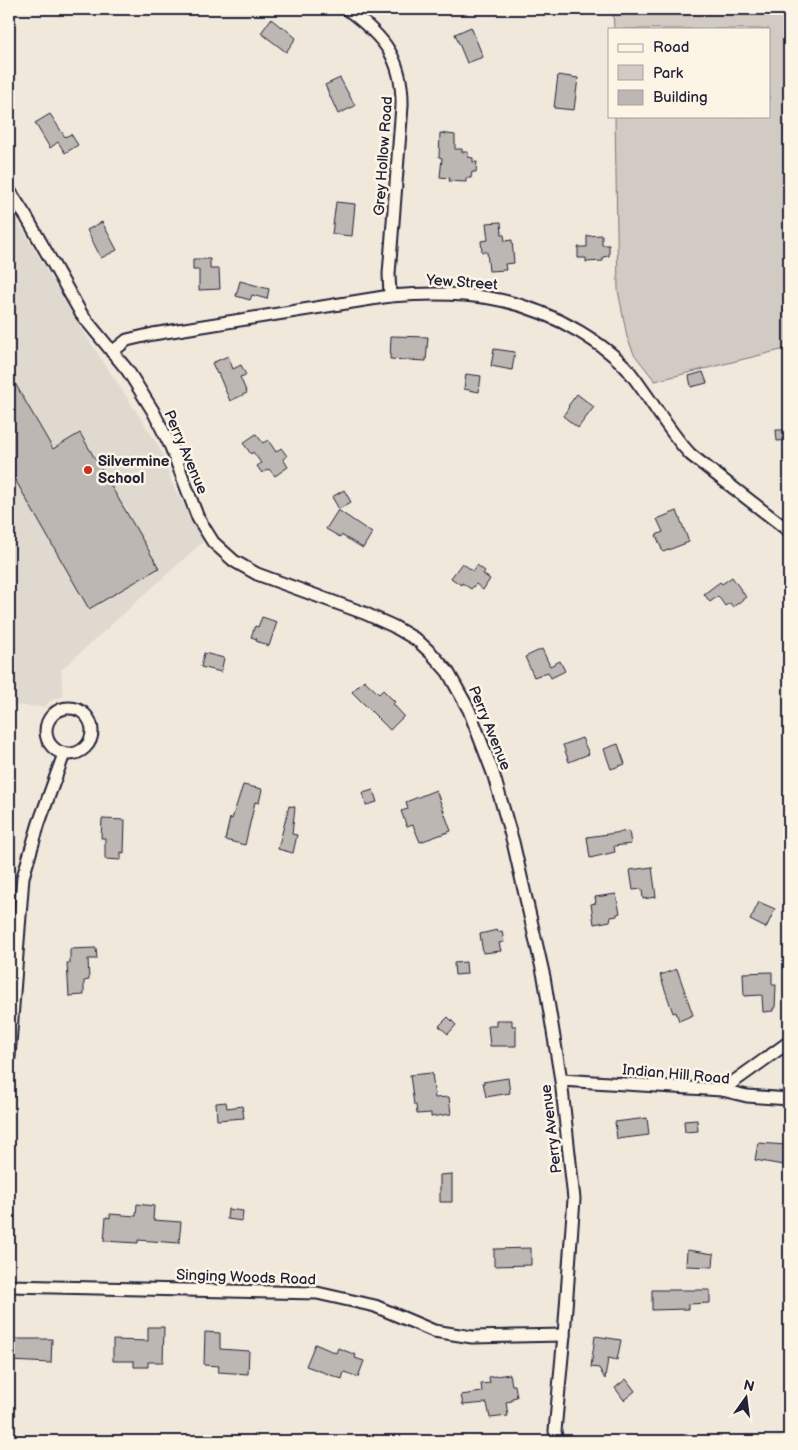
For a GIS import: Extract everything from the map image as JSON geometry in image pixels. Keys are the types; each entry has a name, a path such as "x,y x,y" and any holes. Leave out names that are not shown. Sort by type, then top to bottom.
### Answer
{"street":[{"name":"Grey Hollow Road","path":"347,9 370,26 380,37 392,54 401,80 402,106 389,274 390,296"},
{"name":"Perry Avenue","path":"9,190 82,315 128,371 153,411 171,447 198,518 208,535 226,555 241,566 257,574 351,608 393,626 427,648 452,679 475,726 493,773 509,827 539,952 560,1080 574,1199 555,1431 557,1441"},
{"name":"Yew Street","path":"112,352 127,340 153,334 390,296 430,294 484,296 525,306 566,324 600,346 624,366 696,460 789,530"},
{"path":"71,708 79,710 86,716 91,723 93,731 87,747 80,752 64,754 50,744 46,728 49,720 55,713 62,709 71,708"},
{"path":"9,1057 23,877 39,823 64,754"},
{"path":"722,1090 789,1042"},
{"name":"Indian Hill Road","path":"560,1080 722,1090 747,1096 789,1100"},
{"name":"Singing Woods Road","path":"9,1286 317,1293 375,1306 434,1331 472,1337 564,1335"}],"shaded area":[{"name":"Silvermine School","path":"9,206 77,322 164,456 172,484 190,516 206,539 61,670 63,696 52,700 44,707 9,705"}],"green space":[{"path":"613,9 789,9 789,348 655,381 634,354 627,337 618,290 615,118 770,118 770,28 614,28"}],"building":[{"path":"271,19 296,38 286,52 261,33"},
{"path":"471,27 483,57 467,63 455,34"},
{"path":"558,75 578,78 574,110 554,108"},
{"path":"340,78 355,106 338,114 325,85"},
{"path":"50,114 65,137 71,134 78,145 65,153 58,142 50,148 35,123"},
{"path":"440,133 455,135 455,149 462,149 462,152 468,152 468,157 473,158 473,162 477,162 476,172 472,172 471,178 466,178 466,182 449,181 450,178 440,177 442,158 439,157"},
{"path":"336,202 355,204 352,236 332,234"},
{"path":"102,222 117,250 101,258 87,230"},
{"path":"501,222 502,235 504,235 505,241 512,240 514,263 505,264 506,270 489,271 487,252 482,252 481,241 488,240 486,223"},
{"path":"602,235 602,245 609,245 609,256 603,257 603,261 586,262 586,258 578,258 578,247 587,247 587,236"},
{"path":"193,259 210,259 210,269 219,269 220,289 199,290 199,270 193,270"},
{"path":"240,281 269,289 267,299 252,295 250,300 236,296"},
{"path":"391,336 428,337 426,361 390,359"},
{"path":"494,349 515,352 512,370 491,366"},
{"path":"228,356 233,369 241,365 246,375 240,377 247,393 230,401 212,363"},
{"path":"703,372 707,383 691,387 689,376"},
{"path":"9,373 53,449 80,433 159,568 89,609 9,469"},
{"path":"466,374 481,376 479,392 464,389"},
{"path":"577,394 594,407 578,428 563,416"},
{"path":"776,430 789,430 789,440 777,441"},
{"path":"256,434 263,443 268,440 276,452 281,448 287,456 283,459 288,467 275,476 269,469 262,473 257,466 261,463 243,443"},
{"path":"344,490 351,502 339,509 332,497"},
{"path":"338,510 372,533 363,548 341,535 340,537 326,529"},
{"path":"677,511 689,542 663,552 656,535 663,532 657,519"},
{"path":"462,563 473,571 477,565 485,571 483,574 490,579 483,590 476,584 471,589 451,578"},
{"path":"732,577 746,597 733,607 730,603 725,606 718,596 710,602 704,594 720,582 722,584"},
{"path":"262,617 277,622 269,646 251,637 255,626 258,627"},
{"path":"542,649 550,666 560,661 565,671 551,678 548,672 534,677 525,657"},
{"path":"204,653 224,658 221,672 201,667"},
{"path":"364,680 379,694 383,690 395,702 393,704 404,716 390,730 352,692"},
{"path":"582,738 589,754 569,762 563,745"},
{"path":"618,744 625,764 611,769 604,749"},
{"path":"243,785 262,789 259,803 255,802 245,845 225,840 230,818 232,819"},
{"path":"373,790 377,802 366,805 363,793"},
{"path":"436,790 451,831 420,842 413,825 407,827 401,811 408,809 406,802"},
{"path":"289,806 295,807 292,834 297,835 293,853 278,849"},
{"path":"102,819 125,820 124,853 121,852 121,860 105,859 105,838 101,838"},
{"path":"629,831 631,844 614,846 615,852 590,858 587,837"},
{"path":"652,867 656,897 643,899 642,889 633,890 630,870"},
{"path":"616,894 620,913 617,916 611,917 610,921 594,924 591,904 596,903 595,897"},
{"path":"759,902 775,909 766,928 750,920"},
{"path":"497,930 498,932 502,931 504,942 499,943 501,951 483,953 480,934"},
{"path":"96,948 97,959 88,959 89,980 84,981 84,995 69,996 67,963 70,963 70,949"},
{"path":"466,962 467,974 455,975 454,963"},
{"path":"677,969 693,1015 679,1021 676,1012 673,1013 660,975"},
{"path":"772,972 772,985 776,985 775,1008 773,1008 773,1011 763,1012 762,995 744,996 743,973"},
{"path":"448,1017 456,1025 448,1034 439,1026"},
{"path":"496,1020 512,1020 512,1026 516,1026 516,1046 490,1046 488,1026 496,1026"},
{"path":"432,1073 435,1098 449,1097 451,1114 431,1117 431,1113 417,1114 410,1075"},
{"path":"508,1078 510,1093 486,1097 483,1082"},
{"path":"226,1102 227,1108 242,1106 244,1118 217,1120 216,1103"},
{"path":"647,1118 649,1135 617,1139 615,1122"},
{"path":"697,1120 698,1131 685,1132 684,1121"},
{"path":"758,1143 786,1145 783,1165 755,1160"},
{"path":"452,1174 452,1202 440,1202 440,1175"},
{"path":"137,1204 154,1206 153,1220 181,1222 179,1243 138,1240 138,1243 104,1241 106,1217 110,1218 110,1214 136,1216"},
{"path":"228,1209 243,1211 242,1221 227,1219"},
{"path":"531,1248 531,1265 494,1266 494,1249"},
{"path":"687,1250 714,1254 713,1267 686,1266"},
{"path":"652,1290 710,1290 710,1303 688,1304 688,1309 652,1310"},
{"path":"148,1327 164,1327 163,1362 148,1362 148,1367 134,1367 134,1361 113,1361 113,1340 148,1341"},
{"path":"205,1332 220,1333 220,1349 249,1351 248,1374 218,1372 219,1366 204,1365"},
{"path":"595,1336 621,1340 617,1360 608,1358 605,1379 599,1368 591,1367"},
{"path":"9,1339 52,1339 51,1363 9,1361"},
{"path":"315,1344 336,1353 338,1348 356,1355 355,1358 364,1361 358,1377 344,1372 342,1379 306,1366"},
{"path":"510,1374 512,1385 515,1385 517,1397 512,1398 512,1401 506,1402 508,1416 490,1418 487,1403 463,1405 461,1395 482,1392 481,1384 490,1383 489,1377"},
{"path":"626,1379 635,1391 624,1400 615,1388"}],"place":[{"name":"Silvermine School","path":"88,470"}]}
